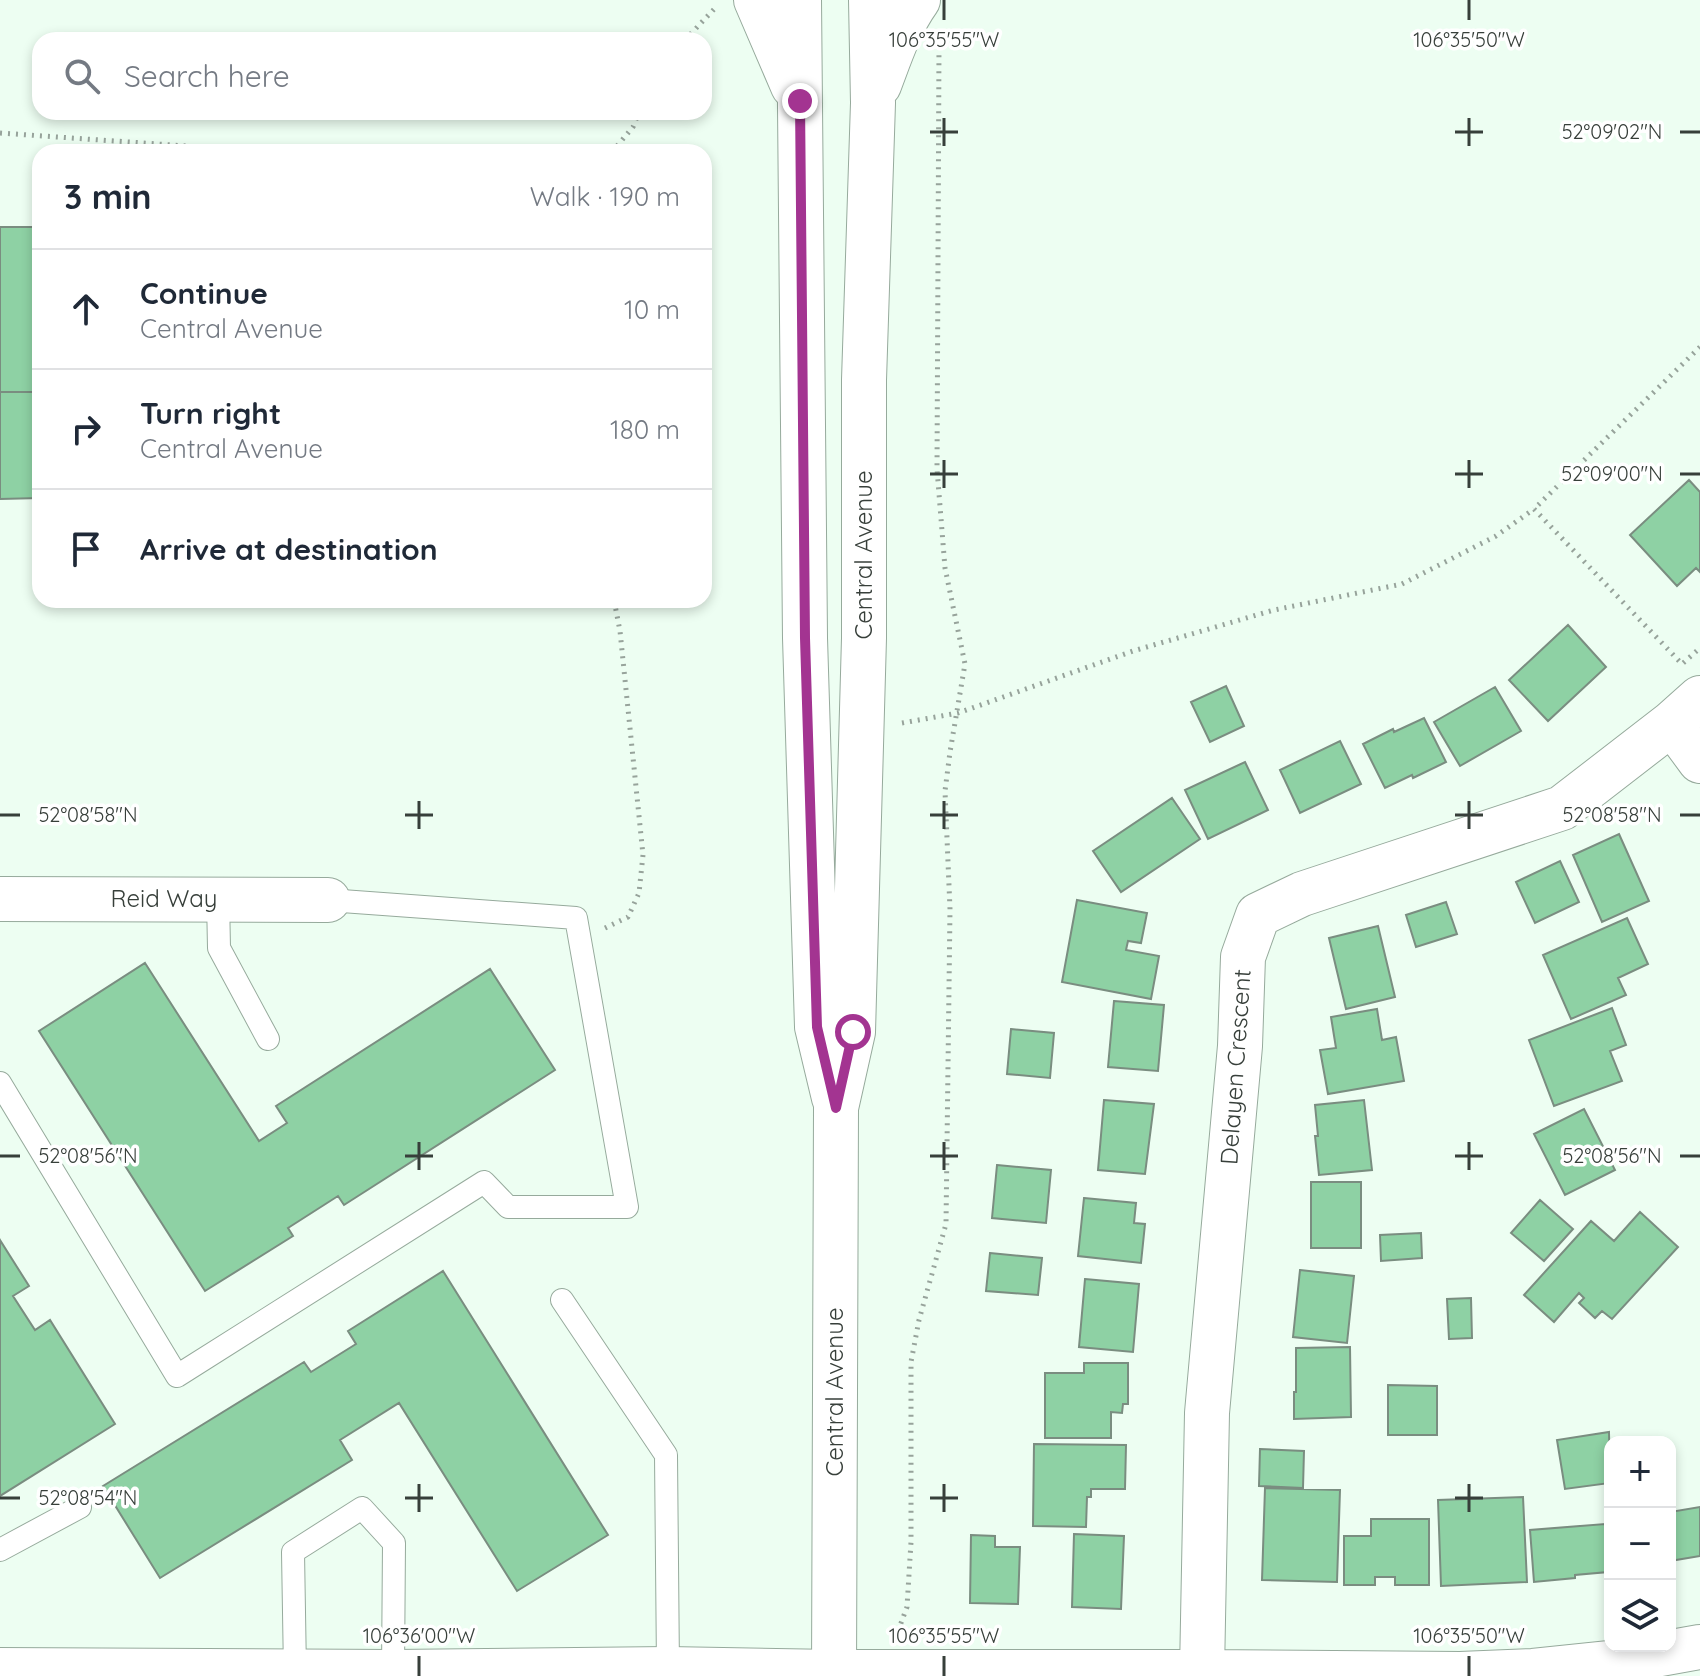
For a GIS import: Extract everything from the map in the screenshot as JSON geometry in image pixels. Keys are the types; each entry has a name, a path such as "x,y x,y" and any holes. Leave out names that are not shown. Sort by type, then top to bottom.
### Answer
{"street":[{"path":"756,0 800,101"},
{"name":"Central Avenue","path":"799,0 805,638 817,1027 836,1108"},
{"name":"Central Avenue","path":"834,1674 836,1108 853,1032 864,638 864,380 873,103 871,0"},
{"path":"873,103 894,47 918,0"},
{"path":"1685,695 1700,761"},
{"name":"Delayen Crescent","path":"1202,1672 1207,1413 1240,1046 1243,957 1258,915 1302,894 1562,808 1685,695"},
{"name":"Reid Way","path":"0,899 328,900"},
{"path":"0,1670 393,1672 668,1669 834,1674 1460,1674 1610,1663 1700,1647"}],"lane":[{"path":"218,899 219,948 268,1039"},
{"path":"0,1083 177,1376 484,1182 508,1207 627,1207 576,918 328,900"},
{"path":"562,1300 666,1455 668,1669"},
{"path":"0,1550 80,1507"},
{"path":"295,1672 293,1552 362,1508 394,1543 393,1672"}],"path":[{"path":"693,32 723,0"},
{"path":"898,1672 897,1630 907,1607 911,1542 911,1362 919,1320 946,1224 950,909 945,791 965,664 945,568 937,469 939,42"},
{"path":"619,144 636,120"},
{"path":"0,133 157,144"},
{"path":"862,729 958,713 1133,651 1274,610 1402,584 1496,536 1534,509 1700,347"},
{"path":"1534,509 1685,695"},
{"path":"580,941 628,917 639,893 643,855 616,608"}],"building":[{"path":"0,227 32,227 32,392 0,392"},
{"path":"0,392 32,392 32,498 0,499"},
{"path":"1689,480 1700,492 1700,572 1696,568 1677,586 1630,535"},
{"path":"1568,625 1606,667 1548,721 1509,680"},
{"path":"1226,686 1244,726 1210,742 1191,702"},
{"path":"1495,687 1521,731 1460,766 1434,722"},
{"path":"1424,718 1446,762 1385,788 1363,744"},
{"path":"1340,741 1361,784 1300,813 1280,770"},
{"path":"1245,762 1268,810 1208,839 1185,790"},
{"path":"1172,798 1200,839 1121,892 1093,851"},
{"path":"1619,834 1649,901 1602,922 1573,855"},
{"path":"1560,861 1579,902 1535,923 1516,882"},
{"path":"1077,900 1147,913 1141,943 1128,941 1126,950 1159,956 1151,999 1062,982"},
{"path":"1446,902 1457,934 1416,947 1406,915"},
{"path":"1627,918 1648,964 1618,978 1626,995 1571,1019 1543,955"},
{"path":"1378,926 1395,997 1346,1009 1329,938"},
{"path":"145,963 259,1141 287,1123 276,1106 490,969 555,1070 344,1205 338,1196 288,1228 293,1236 205,1291 39,1031"},
{"path":"1114,1001 1164,1005 1158,1071 1108,1067"},
{"path":"1612,1008 1626,1045 1610,1051 1622,1081 1554,1106 1529,1040"},
{"path":"1377,1009 1382,1040 1396,1037 1404,1081 1328,1094 1320,1050 1336,1048 1331,1017"},
{"path":"1011,1029 1054,1033 1050,1078 1007,1074"},
{"path":"1104,1100 1154,1104 1145,1174 1098,1170"},
{"path":"1364,1100 1372,1170 1319,1175 1315,1105"},
{"path":"1584,1109 1615,1170 1565,1195 1534,1134"},
{"path":"997,1165 1051,1170 1046,1223 992,1218"},
{"path":"1311,1182 1361,1182 1361,1248 1311,1248"},
{"path":"1084,1198 1136,1203 1134,1223 1145,1224 1141,1263 1078,1256"},
{"path":"1540,1200 1573,1229 1544,1261 1511,1233"},
{"path":"1640,1212 1678,1247 1612,1319 1602,1311 1595,1318 1579,1303 1584,1298 1579,1293 1554,1322 1524,1295 1591,1221 1614,1241"},
{"path":"1421,1233 1422,1258 1381,1261 1380,1235"},
{"path":"0,1240 29,1286 13,1296 35,1330 50,1320 115,1424 0,1496"},
{"path":"990,1253 1042,1258 1038,1295 986,1291"},
{"path":"1300,1270 1354,1276 1347,1343 1293,1337"},
{"path":"443,1271 608,1535 517,1591 399,1403 340,1440 352,1460 160,1578 103,1486 304,1362 311,1372 356,1344 348,1331"},
{"path":"1085,1279 1139,1284 1133,1352 1079,1347"},
{"path":"1471,1298 1472,1338 1449,1339 1447,1299"},
{"path":"1350,1347 1351,1417 1294,1419 1296,1348"},
{"path":"1084,1363 1128,1363 1128,1404 1123,1404 1122,1413 1111,1412 1111,1438 1045,1438 1045,1373 1084,1373"},
{"path":"1388,1385 1437,1386 1437,1435 1388,1435"},
{"path":"1609,1432 1609,1436 1604,1436 1604,1484 1565,1489 1557,1440"},
{"path":"1034,1444 1126,1445 1125,1489 1091,1489 1091,1497 1087,1497 1086,1527 1033,1526"},
{"path":"1260,1449 1304,1451 1303,1488 1259,1486"},
{"path":"1265,1488 1340,1490 1337,1582 1262,1580"},
{"path":"1523,1497 1527,1582 1441,1586 1438,1500"},
{"path":"1700,1507 1700,1556 1676,1560 1676,1511"},
{"path":"1371,1519 1429,1519 1429,1585 1395,1585 1395,1577 1375,1577 1375,1585 1344,1585 1344,1536 1371,1536"},
{"path":"1604,1524 1604,1572 1534,1582 1530,1530"},
{"path":"1074,1534 1124,1536 1121,1609 1072,1607"},
{"path":"971,1535 995,1536 995,1547 1020,1547 1018,1604 970,1603"}],"route":[{"path":"800,101 805,638 817,1027 836,1108 853,1032"}]}
